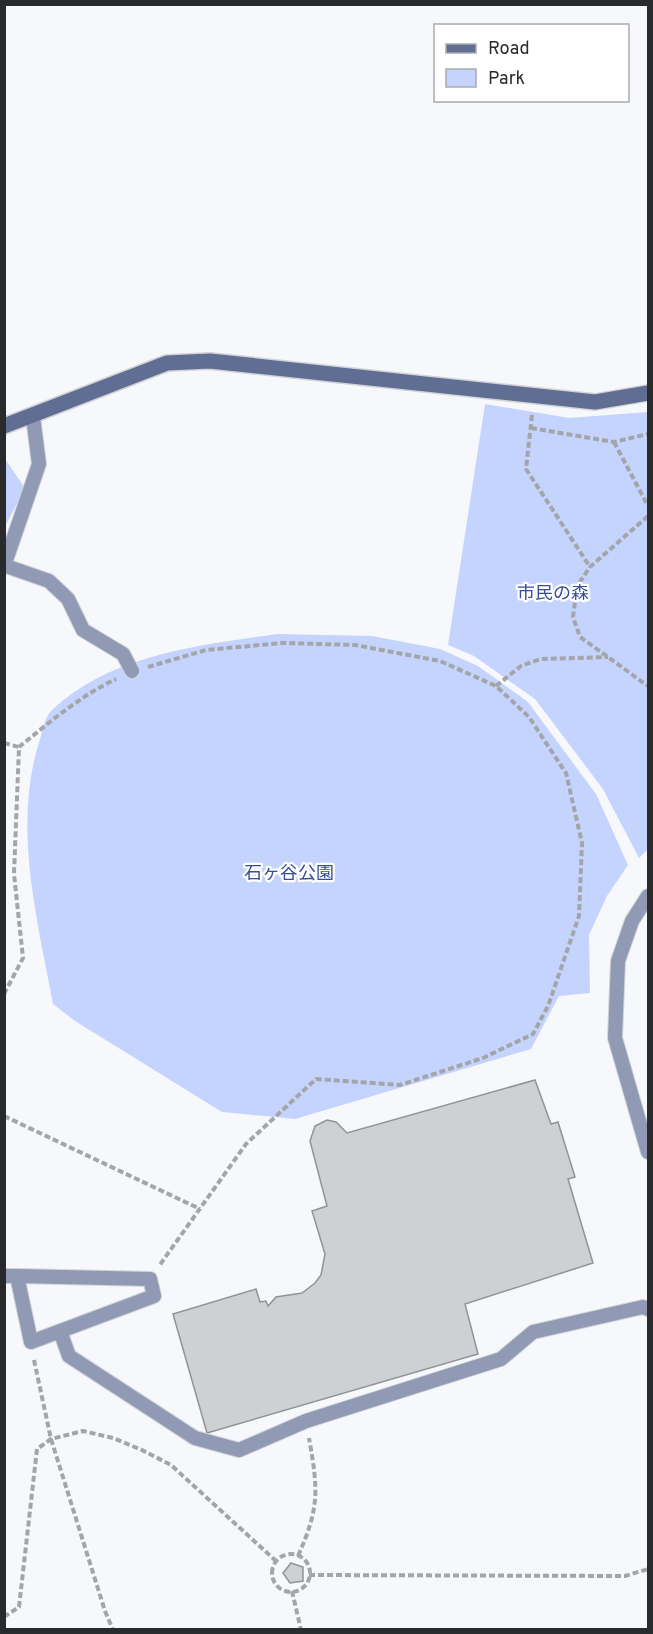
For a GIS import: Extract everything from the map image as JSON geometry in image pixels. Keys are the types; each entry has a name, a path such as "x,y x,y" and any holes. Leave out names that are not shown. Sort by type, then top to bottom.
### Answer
{"street":[{"path":"4,426 33,417 167,363 210,361 596,402 648,393"}],"lane":[{"path":"33,417 39,464 5,566 49,581 68,599 83,630 123,654 132,671"},
{"path":"648,896 632,921 618,961 615,1038 648,1152"},
{"path":"11,1276 150,1279 153,1296 31,1342 11,1276"},
{"path":"60,1331 69,1356 195,1438 238,1450 306,1421 501,1359 533,1332 643,1307 648,1309"}],"path":[{"path":"535,396 526,469 590,567"},
{"path":"531,428 614,442 648,434"},
{"path":"614,442 648,506"},
{"path":"648,516 590,567 577,586 573,617 580,637 648,686"},
{"path":"4,994 23,958 14,874 19,747 98,687 132,671 206,651 282,643 355,645 441,660 496,687 529,717 566,772 582,843 579,915 548,1006 533,1034 483,1058 400,1085 316,1078 246,1144 150,1279"},
{"path":"496,687 521,666 541,659 609,657"},
{"path":"4,743 19,747"},
{"path":"4,1116 200,1209"},
{"path":"31,1342 51,1439 105,1611 113,1629"},
{"path":"298,1556 311,1527 318,1485 306,1421"},
{"path":"4,1617 19,1607 37,1449 51,1439 83,1431 103,1435 142,1450 171,1465 276,1561"},
{"path":"292,1592 304,1586 309,1575 307,1563 298,1556 286,1555 276,1561 272,1573 276,1584 292,1592 301,1629"},
{"path":"309,1575 625,1576 648,1569"}],"green space":[{"name":"市民の森","path":"485,404 569,418 648,412 648,849 639,858 603,789 535,699 474,656 448,645"},
{"path":"5,459 25,488 5,527"},
{"name":"石ヶ谷公園","path":"277,634 372,636 440,649 478,666 528,702 596,794 628,865 607,896 589,935 590,993 559,996 531,1049 295,1119 222,1112 75,1021 53,1004 34,905 28,838 28,804 32,772 44,723 48,716 75,691 129,664 188,648"}],"building":[{"path":"535,1080 551,1124 558,1122 575,1177 568,1179 593,1263 465,1304 478,1354 207,1433 173,1314 256,1289 260,1302 266,1301 268,1306 276,1297 302,1293 315,1283 321,1275 325,1254 312,1211 327,1206 310,1141 315,1126 327,1120 336,1122 347,1133"},
{"path":"291,1563 303,1567 303,1581 290,1583 283,1573"}]}
